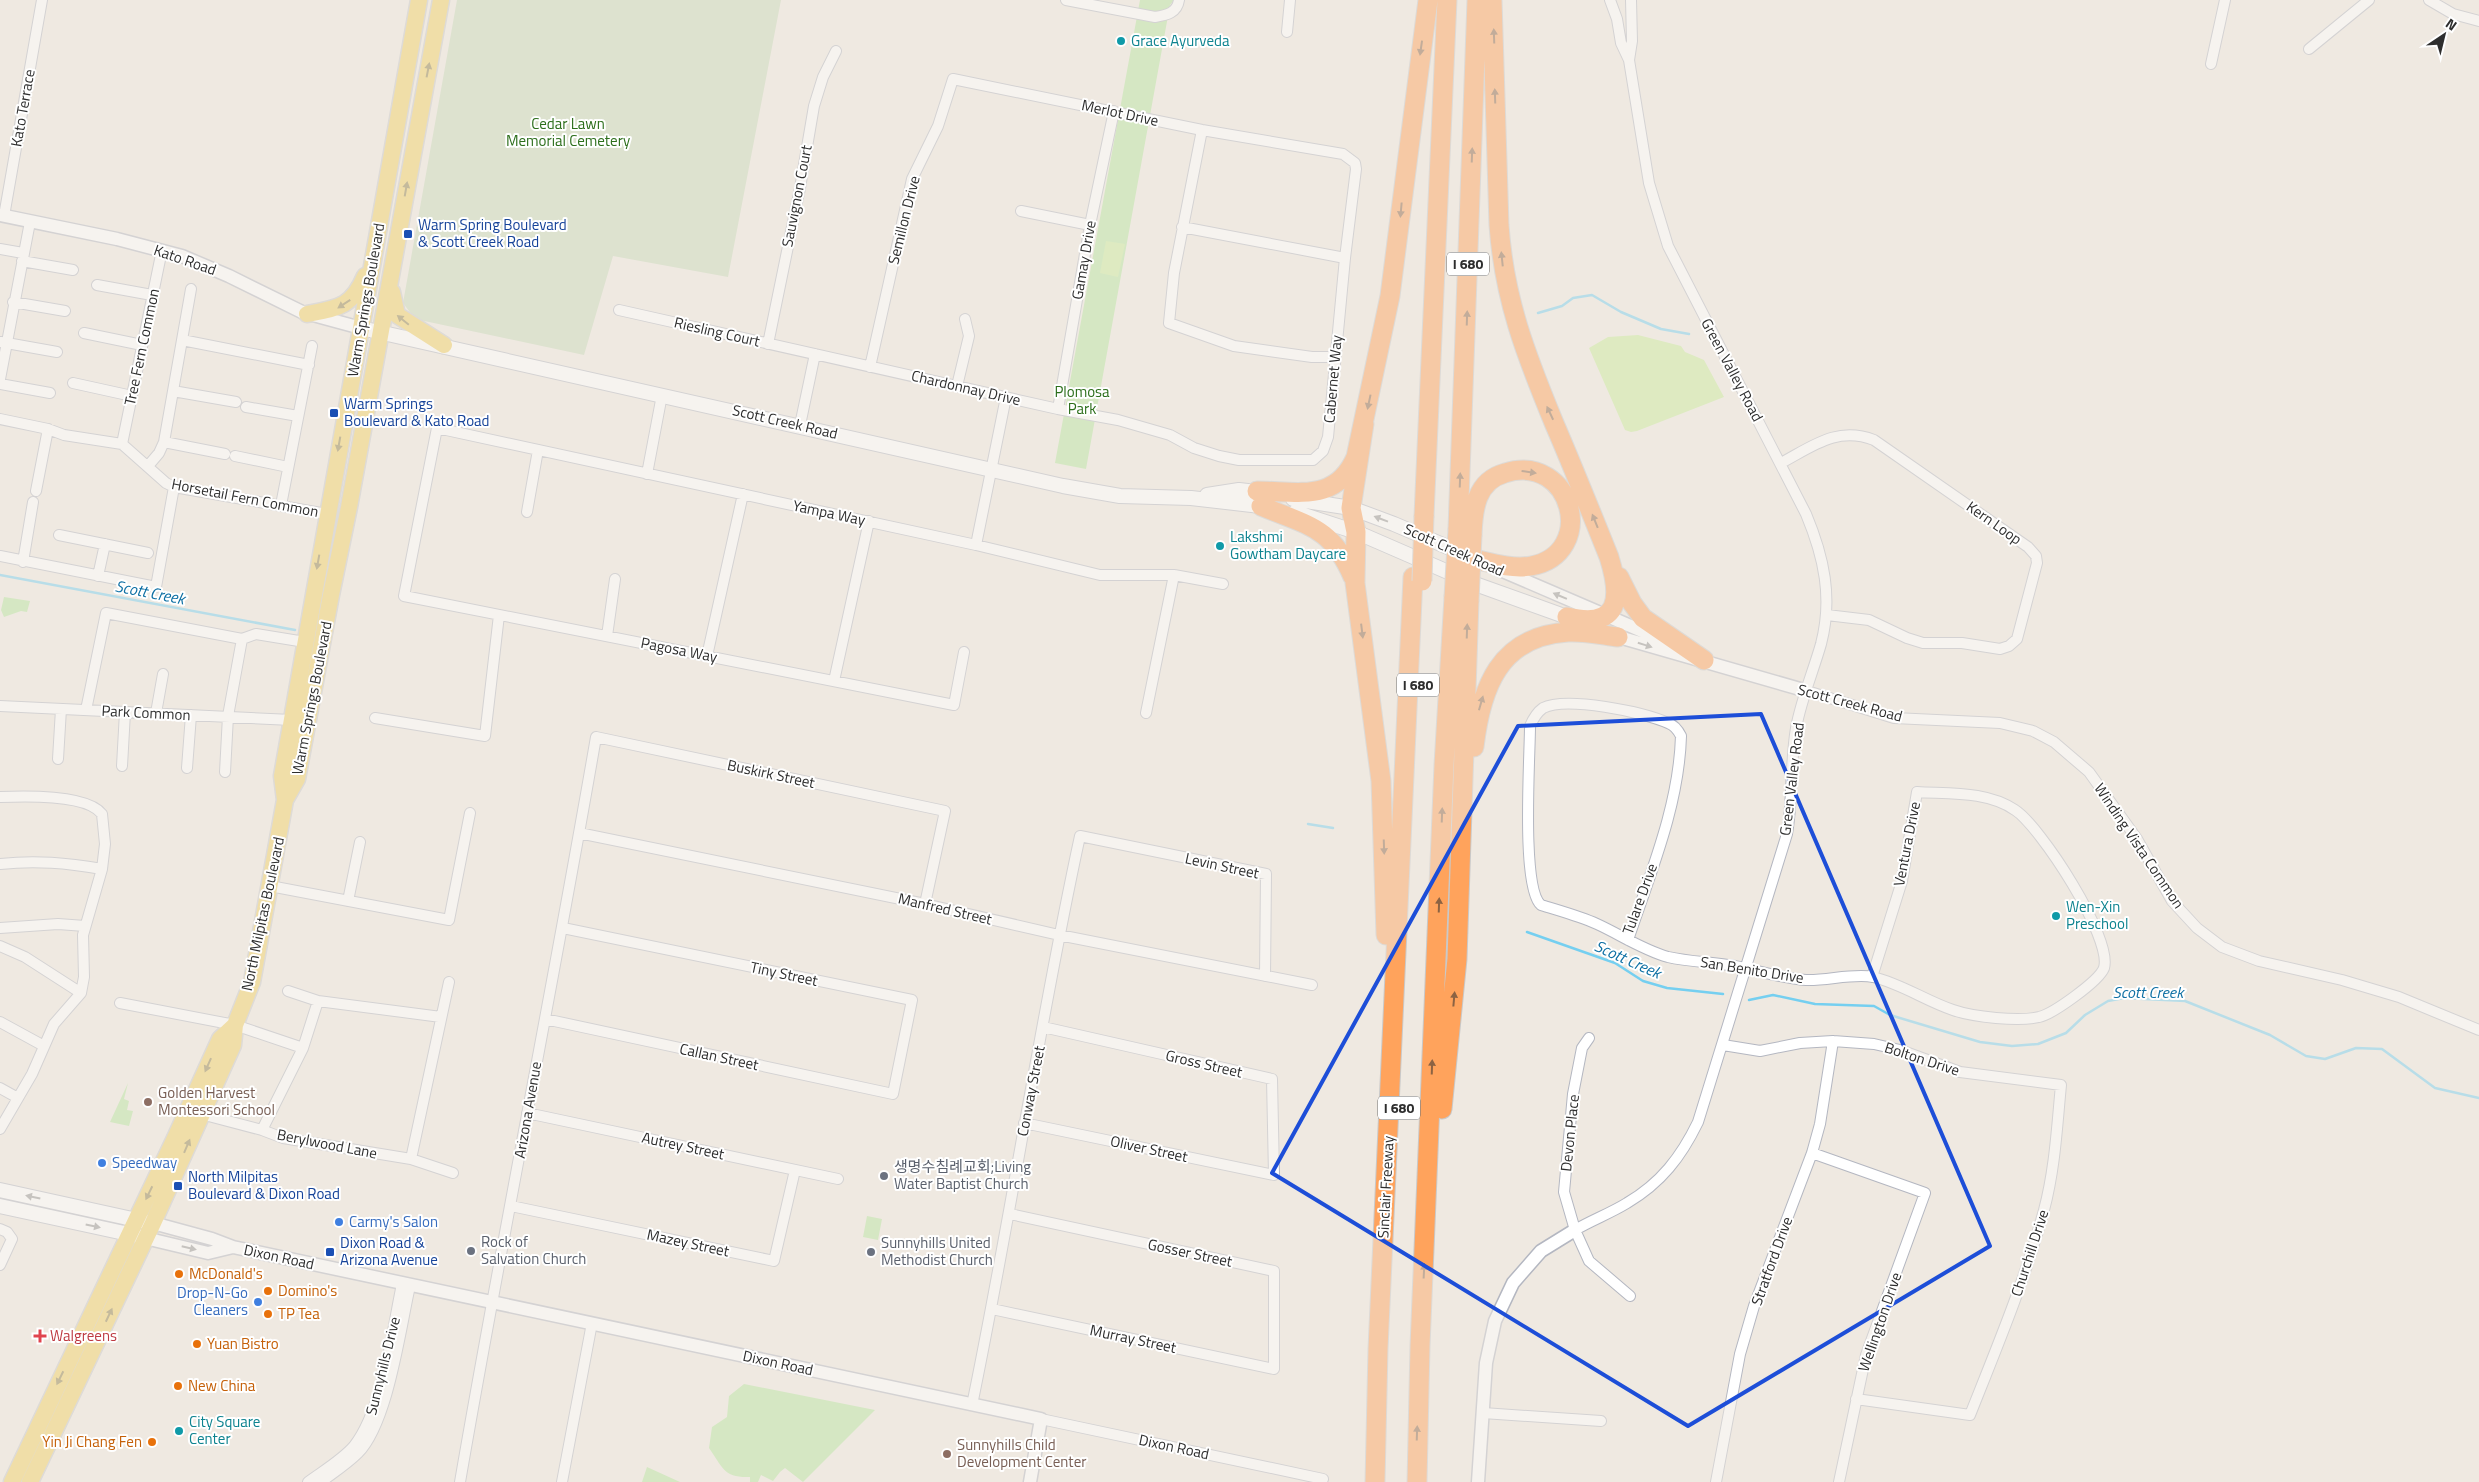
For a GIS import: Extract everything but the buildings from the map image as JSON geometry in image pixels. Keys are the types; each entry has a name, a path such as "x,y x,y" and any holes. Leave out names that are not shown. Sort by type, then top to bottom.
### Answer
{"highway":[{"path":"1389,1119 1383,813 1355,583 1356,532 1351,508 1364,424 1392,287 1428,0"},
{"name":"I 680","path":"1386,1482 1396,1177 1417,735 1416,632 1438,0"},
{"name":"I 680","path":"1420,514 1447,0"},
{"name":"I 680","path":"1465,532 1477,0"},
{"path":"1492,0 1500,225 1505,282 1513,317 1609,557 1632,603 1643,618 1704,660"},
{"path":"1259,498 1309,493 1329,488 1337,483 1353,465 1364,424"},
{"path":"1461,873 1462,599 1465,532 1478,495 1489,482 1504,473 1524,470 1544,475 1560,488 1570,508 1570,525 1566,540 1550,559 1541,564 1522,567 1478,560"},
{"path":"1259,498 1323,533 1338,548 1355,583"},
{"path":"1567,616 1591,620 1605,615 1614,604 1617,589 1609,557"},
{"name":"I 680","path":"1417,1482 1420,1346 1444,765 1450,680 1462,599"},
{"name":"Sinclair Freeway","path":"1375,1482 1378,1349 1401,861 1408,718 1416,632"},
{"path":"1428,1186 1436,1154 1451,1027 1461,873 1478,712 1484,691 1494,672 1517,650 1546,635 1569,632 1618,637"}],"main road":[{"name":"Warm Springs Boulevard","path":"289,793 298,728 292,720 419,0"},
{"name":"Warm Springs Boulevard","path":"289,793 297,779 327,612 349,507 441,0"},
{"path":"307,314 338,308 347,304 359,290 376,248"},
{"path":"391,273 393,306 397,315 444,345"},
{"name":"Scott Creek Road","path":"361,328 800,425 1063,486 1120,496 1286,498 1351,508 1478,560"},
{"name":"Scott Creek Road","path":"1259,498 1356,532 1478,585 1567,616"},
{"path":"327,514 336,517 338,520 329,575 332,590"},
{"path":"292,720 299,711 306,696 318,626 327,612"},
{"name":"North Milpitas Boulevard","path":"30,1482 153,1223 233,1045 235,1025 252,982 289,793"},
{"name":"North Milpitas Boulevard","path":"12,1482 220,1039 235,1025"},
{"path":"0,1190 132,1227 145,1238"},
{"path":"0,1206 132,1227"},
{"name":"Dixon Road","path":"132,1227 153,1223"}],"street":[{"name":"Kato Terrace","path":"2,215 42,0"},
{"path":"1066,0 1086,2 1156,17 1169,14 1179,3"},
{"path":"1287,32 1290,0"},
{"path":"1610,0 1616,15 1621,43 1629,60"},
{"path":"2211,64 2225,0"},
{"path":"2309,49 2369,0"},
{"path":"2429,0 2453,14 2479,21"},
{"path":"1616,15 1620,18 1625,17 1631,5"},
{"path":"1629,60 1632,41 1631,5"},
{"name":"Sauvignon Court","path":"768,344 800,188 814,106 823,77 836,51"},
{"name":"Green Valley Road","path":"1575,1230 1627,1204 1663,1177 1684,1149 1698,1122 1787,834 1791,810 1794,741 1827,615 1825,574 1820,548 1806,514 1668,246 1649,183 1629,60"},
{"name":"Merlot Drive","path":"954,79 1202,130 1287,145"},
{"name":"Semillon Drive","path":"870,367 912,179 938,126 954,79"},
{"name":"Gamay Drive","path":"1058,409 1090,225 1114,111"},
{"path":"1202,130 1182,227 1168,323 1234,346 1312,357 1334,357"},
{"name":"Cabernet Way","path":"1118,420 1170,435 1194,448 1239,460 1313,460 1323,450 1328,437 1344,258 1356,169 1355,163 1343,154 1287,145"},
{"path":"1021,211 1090,225"},
{"name":"Kato Road","path":"2,215 162,250 202,263 307,314 361,328"},
{"path":"0,379 3,342 14,302 30,222"},
{"path":"1182,227 1344,258"},
{"path":"0,249 73,270"},
{"name":"Tree Fern Common","path":"122,444 162,250"},
{"path":"97,284 152,295"},
{"path":"148,466 159,453 164,442 191,289"},
{"path":"14,302 65,311"},
{"name":"Riesling Court","path":"619,310 815,354"},
{"path":"957,386 970,336 965,319"},
{"path":"84,333 142,345"},
{"path":"182,340 308,365"},
{"path":"3,342 57,352"},
{"path":"281,505 312,346"},
{"path":"800,425 815,354"},
{"name":"Chardonnay Drive","path":"815,354 1058,409 1118,420"},
{"path":"73,383 132,396"},
{"path":"0,384 50,394"},
{"path":"173,391 236,402"},
{"path":"646,474 662,395"},
{"path":"976,545 1006,397"},
{"path":"246,407 298,416"},
{"path":"0,419 48,429 64,435 122,444"},
{"name":"Yampa Way","path":"404,596 437,428 976,545 1100,575 1174,576 1223,584"},
{"path":"36,491 48,429"},
{"name":"Kern Loop","path":"1781,463 1838,435 1851,434 1874,440 2028,547 2036,556 2036,571 2017,639 2009,646 2000,649 1962,643 1924,643 1907,638 1869,620 1827,615"},
{"path":"164,442 288,467"},
{"name":"Horsetail Fern Common","path":"122,444 166,483 174,487 327,514"},
{"path":"527,512 538,450"},
{"path":"0,556 22,562 156,587 174,487"},
{"path":"707,656 743,494"},
{"path":"22,562 33,502"},
{"path":"834,681 869,522"},
{"path":"59,535 148,553"},
{"path":"98,576 105,544"},
{"name":"Scott Creek Road","path":"1478,560 1704,660"},
{"path":"1146,713 1174,576"},
{"path":"607,636 615,578"},
{"name":"Pagosa Way","path":"404,596 954,705 964,652"},
{"path":"86,710 106,613 242,640 256,634 305,642"},
{"path":"375,718 485,736 499,615"},
{"name":"Scott Creek Road","path":"1567,616 1618,637 1670,653 1704,660 1894,718 2000,723"},
{"path":"225,772 228,716 242,640"},
{"path":"156,713 163,674"},
{"name":"Tulare Drive","path":"1564,704 1591,704 1670,723 1681,736 1680,764 1674,798 1628,940 1597,924 1541,905 1535,894 1529,852 1530,726 1535,716 1544,708 1564,704"},
{"name":"Park Common","path":"0,706 292,720"},
{"path":"58,759 61,709"},
{"path":"122,766 125,712"},
{"path":"187,768 191,715"},
{"name":"Winding Vista Common","path":"2000,723 2033,730 2054,742 2089,772 2137,839 2172,900 2196,928 2222,947 2260,961 2342,980 2399,997 2479,1030"},
{"name":"Buskirk Street","path":"596,737 945,811 925,904"},
{"name":"Arizona Avenue","path":"460,1482 491,1302 563,928 596,737"},
{"name":"Ventura Drive","path":"1872,977 1902,881 1917,792 1978,796 1996,800 2016,810 2033,825 2072,882 2089,915 2104,959 2104,967 2099,976"},
{"path":"0,797 33,796 87,803 95,806 102,814 105,844 102,868 85,926 81,993 59,1017 0,1129"},
{"path":"270,886 449,920 470,813"},
{"name":"Manfred Street","path":"580,833 925,904 1059,935 1312,985"},
{"name":"Conway Street","path":"972,1404 1010,1214 1024,1123 1059,935 1080,836"},
{"name":"Levin Street","path":"1080,836 1266,874 1265,976"},
{"path":"348,901 360,842"},
{"path":"0,864 31,860 102,868"},
{"path":"0,928 58,924 85,926"},
{"name":"Tiny Street","path":"563,928 912,1000 893,1094"},
{"name":"San Benito Drive","path":"1628,940 1654,953 1668,957 1806,980 1872,977 1956,1011 2018,1020 2041,1017 2062,1006 2099,976"},
{"path":"0,946 25,957 81,993"},
{"path":"411,1159 450,982"},
{"path":"288,991 318,1001 441,1017"},
{"path":"262,1130 303,1048 318,1001"},
{"path":"120,1003 235,1025 303,1048"},
{"name":"Callan Street","path":"545,1020 893,1094"},
{"path":"0,1022 44,1046"},
{"name":"Gross Street","path":"1042,1027 1272,1080 1274,1175"},
{"name":"Devon Place","path":"1589,1038 1582,1048 1574,1094 1564,1192 1575,1230 1589,1261 1630,1296"},
{"name":"Bolton Drive","path":"1723,1045 1760,1051 1800,1043 1833,1041 1874,1044 1900,1050 1960,1072 2061,1084"},
{"name":"Stratford Drive","path":"1716,1482 1740,1354 1754,1306 1812,1153 1820,1124 1833,1041"},
{"name":"Churchill Drive","path":"1856,1399 1970,1415 2017,1295 2045,1208 2056,1136 2061,1084"},
{"path":"0,1088 18,1098"},
{"name":"Autrey Street","path":"527,1113 838,1179"},
{"name":"Berylwood Lane","path":"201,1114 262,1130 283,1138 411,1159 453,1173"},
{"name":"Oliver Street","path":"1024,1123 1274,1175"},
{"name":"Wellington Drive","path":"1812,1153 1925,1193 1866,1355 1839,1482"},
{"name":"Mazey Street","path":"511,1206 774,1261 794,1170"},
{"name":"Gosser Street","path":"1010,1214 1274,1271 1274,1369"},
{"name":"Dixon Road","path":"153,1223 233,1247 406,1285 1323,1479"},
{"path":"0,1229 7,1232 12,1238 0,1265"},
{"path":"1478,1482 1486,1363 1495,1321 1513,1283 1541,1251 1575,1230"},
{"name":"Dixon Road","path":"145,1238 208,1253 233,1247"},
{"name":"Sunnyhills Drive","path":"308,1482 352,1448 365,1429 375,1408 406,1285"},
{"name":"Sunnyhills Drive","path":"321,1482 358,1453 372,1433 382,1411 406,1285"},
{"name":"Murray Street","path":"992,1309 1274,1369"},
{"path":"562,1482 592,1324"},
{"path":"1483,1413 1601,1421"},
{"path":"1030,1482 1041,1419"}],"highlighted area":[{"path":"1761,714 1990,1246 1688,1426 1272,1173 1518,726"}],"green space":[{"name":"Cedar Lawn Memorial Cemetery","path":"457,0 781,0 728,277 613,256 584,355 415,319 403,303"},
{"name":"Plomosa Park","path":"1140,0 1174,0 1170,5 1086,469 1055,463"},
{"path":"1106,241 1125,244 1118,277 1100,273"},
{"path":"1638,335 1681,346 1685,352 1704,360 1724,397 1637,431 1625,430 1589,348 1608,337"},
{"path":"4,597 30,601 27,612 21,611 4,617 1,610"},
{"path":"128,1083 124,1099 129,1101 127,1110 133,1111 129,1126 110,1122"},
{"path":"867,1216 882,1219 878,1240 863,1237"},
{"path":"744,1384 875,1410 803,1482 785,1468 773,1481 761,1475 758,1482 750,1482 750,1477 729,1474 709,1448 712,1427 727,1417 729,1396"},
{"path":"647,1467 680,1482 642,1482"}],"waterway":[{"path":"1538,313 1562,306 1573,298 1592,295 1621,312 1661,329 1689,334"},
{"name":"Scott Creek","path":"0,575 295,630"},
{"name":"Scott Creek","path":"1308,824 1333,828"},
{"name":"Scott Creek","path":"1527,932 1615,963 1643,981 1667,988 1723,994"},
{"name":"Scott Creek","path":"1749,1000 1773,995 1815,1004 1874,1006 1890,1015 1980,1042 2012,1046 2038,1044 2066,1033 2085,1015 2108,1001 2124,998 2185,1001 2270,1035 2306,1056 2325,1059 2356,1048 2382,1049 2435,1088 2479,1098"}],"place":[{"name":"Grace Ayurveda","path":"1121,41"},
{"name":"Warm Spring Boulevard & Scott Creek Road","path":"408,234"},
{"name":"Warm Springs Boulevard & Kato Road","path":"334,413"},
{"name":"Lakshmi Gowtham Daycare","path":"1220,546"},
{"name":"Wen-Xin Preschool","path":"2056,916"},
{"name":"Golden Harvest Montessori School","path":"148,1102"},
{"name":"Speedway","path":"102,1163"},
{"name":"생명수침례교회;Living Water Baptist Church","path":"884,1176"},
{"name":"North Milpitas Boulevard & Dixon Road","path":"178,1186"},
{"name":"Carmy's Salon","path":"339,1222"},
{"name":"Rock of Salvation Church","path":"471,1251"},
{"name":"Dixon Road & Arizona Avenue","path":"330,1252"},
{"name":"Sunnyhills United Methodist Church","path":"871,1252"},
{"name":"McDonald's","path":"179,1274"},
{"name":"Domino's","path":"268,1291"},
{"name":"Drop-N-Go Cleaners","path":"258,1302"},
{"name":"TP Tea","path":"268,1314"},
{"name":"Walgreens","path":"40,1336"},
{"name":"Yuan Bistro","path":"197,1344"},
{"name":"New China","path":"178,1386"},
{"name":"City Square Center","path":"179,1431"},
{"name":"Yin Ji Chang Fen","path":"152,1442"},
{"name":"Sunnyhills Child Development Center","path":"947,1454"}]}
